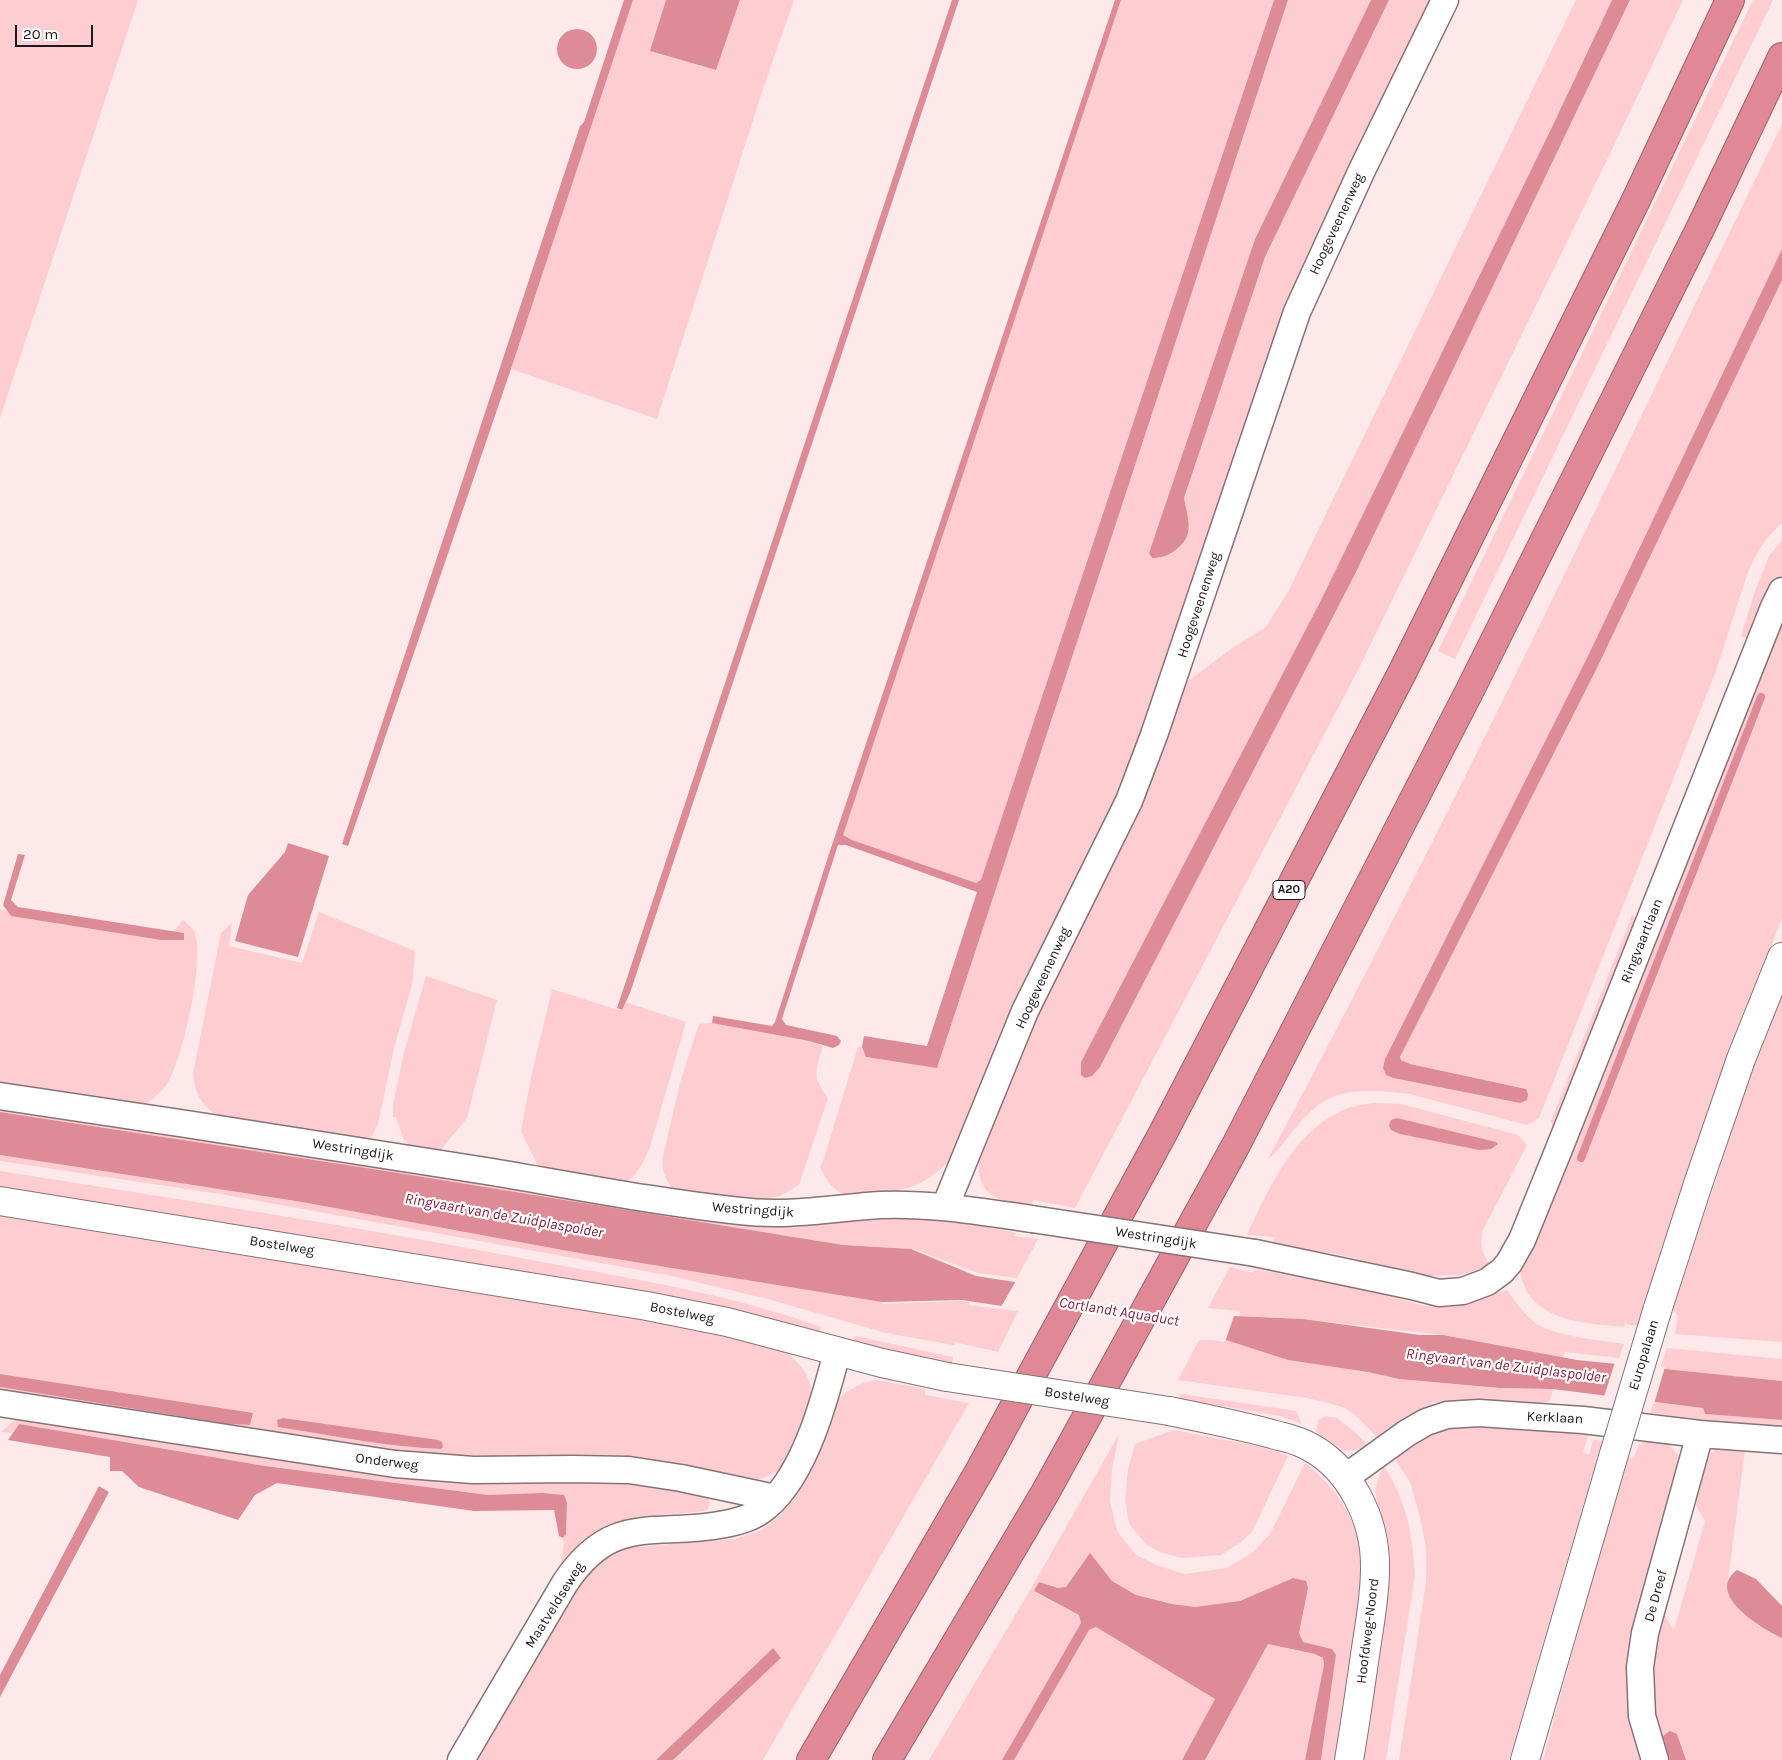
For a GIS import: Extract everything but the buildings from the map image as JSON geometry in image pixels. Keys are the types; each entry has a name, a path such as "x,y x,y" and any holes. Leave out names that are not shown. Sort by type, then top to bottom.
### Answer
{"highway":[{"name":"A20","path":"811,1760 980,1470 1168,1124 1404,671 1636,200 1730,0"},
{"path":"887,1760 1045,1493 1236,1145 1474,683 1701,227 1782,57"}],"street":[{"name":"Hoogeveenenweg","path":"945,1206 1025,1011 1129,801 1154,735 1296,312 1362,170 1445,0"},
{"name":"Ringvaartlaan","path":"1502,1271 1514,1256 1522,1240 1779,599"},
{"name":"Europalaan","path":"1525,1760 1657,1311 1741,1060 1782,957"},
{"name":"Westringdijk","path":"0,1096 449,1165 645,1199 742,1212 777,1214 882,1205 945,1206 1255,1253 1439,1293 1463,1291 1487,1282 1502,1271"},
{"name":"Bostelweg","path":"0,1201 647,1306 726,1322 910,1370 1168,1411 1241,1426 1303,1443 1319,1452 1346,1477"},
{"name":"Maatveldseweg","path":"461,1760 566,1583 586,1556 595,1548 628,1533 642,1530 708,1527 734,1522 758,1512 775,1498 790,1477 802,1455 825,1400 838,1352"},
{"name":"Onderweg","path":"0,1403 394,1464 473,1470 573,1468 629,1470 681,1478 775,1498"},
{"name":"Kerklaan","path":"1346,1477 1407,1433 1426,1422 1447,1415 1479,1413 1583,1420 1700,1434 1782,1440"},
{"name":"De Dreef","path":"1655,1760 1642,1716 1640,1667 1645,1633 1700,1434"},
{"name":"Hoofdweg-Noord","path":"1346,1477 1356,1493 1366,1516 1372,1539 1376,1568 1349,1760"}],"shaded area":[{"path":"0,0 138,0 0,418"},
{"path":"633,0 666,0 651,52 716,70 740,0 794,0 764,86 657,419 511,369"},
{"path":"1121,0 1274,0 981,881 976,883 852,840 843,835 843,831"},
{"path":"1288,0 1371,0 1255,239 1149,553 1190,528 1184,498 1265,257 1389,0 1431,0 1323,222 1287,310 1123,794 953,1157 926,1180 906,1189 859,1197 846,1196 832,1186 820,1167 858,1047 862,1047 866,1057 937,1067"},
{"path":"1576,0 1612,0 1320,602 1081,1062 1081,1074 1565,136 1630,0 1683,0 1358,670 1075,1208 1033,1200 1032,1205 1000,1200 988,1192 980,1177 979,1159 985,1139 1036,1014 1184,684 1231,649 1266,627 1288,592"},
{"path":"1753,0 1773,0 1455,659 1438,651"},
{"path":"1782,124 1782,249 1586,660 1385,1059 1383,1068 1386,1075 1393,1078 1520,1103 1526,1089 1410,1064 1401,1060 1402,1052 1596,670 1782,280 1782,523 1769,536 1757,553 1748,572 1716,671 1539,1118 1527,1125 1410,1094 1376,1091 1352,1092 1330,1098 1314,1108 1268,1159 1466,774 1594,515"},
{"path":"1782,540 1782,575 1771,589 1750,640 1741,636 1754,594 1769,556"},
{"path":"1782,616 1782,918 1735,1037 1693,1155 1639,1326 1626,1324 1627,1319 1624,1327 1570,1320 1545,1310 1535,1302 1527,1292 1520,1273 1563,1160"},
{"path":"0,909 7,911 11,916 161,940 184,933 173,932 183,920 194,931 197,944 195,984 180,1053 167,1084 142,1107 0,1087"},
{"path":"319,912 415,951 413,981 394,1048 378,1124 372,1136 366,1141 226,1121 207,1108 199,1097 194,1082 193,1074 221,933 232,923 229,946 302,963"},
{"path":"1632,915 1638,919 1553,1129 1551,1121"},
{"path":"426,976 497,1000 467,1118 440,1151 414,1149 404,1140 396,1117 393,1117 393,1105 404,1052"},
{"path":"552,989 618,1010 622,1010 625,1002 686,1022 650,1147 639,1169 621,1186 545,1172 538,1166 521,1131 532,1073"},
{"path":"1782,996 1782,1342 1675,1334 1678,1316 1673,1309 1754,1065"},
{"path":"712,1023 809,1041 823,1046 816,1073 819,1084 828,1098 799,1185 780,1196 752,1201 674,1192 666,1177 662,1160 680,1083 699,1024"},
{"path":"1374,1103 1401,1104 1518,1135 1527,1145 1483,1230 1482,1247 1489,1263 1478,1270 1461,1275 1428,1276 1341,1255 1273,1244 1274,1237 1247,1235 1265,1197 1287,1160 1300,1143 1315,1128 1332,1116 1351,1107"},
{"path":"0,1104 879,1218 915,1217 955,1221 1016,1233 1014,1236 1038,1239 1017,1278 978,1273 914,1249 843,1245 386,1171 0,1112"},
{"path":"0,1155 302,1202 579,1253 882,1302 883,1304 961,1301 969,1302 969,1305 1018,1311 998,1352 955,1342 954,1345 886,1333 768,1299 667,1275 220,1194 0,1161"},
{"path":"0,1171 332,1224 641,1280 750,1305 821,1327 818,1334 653,1294 563,1278 0,1190"},
{"path":"0,1214 480,1288 715,1332 781,1349 794,1359 805,1372 812,1395 811,1404 801,1429 783,1466 770,1475 750,1481 474,1464 288,1438 276,1432 0,1392 0,1387 228,1424 250,1425 253,1414 0,1374","holes":["283,1418 439,1440 442,1442 443,1447 441,1449 420,1448 359,1438 277,1420"]},
{"path":"1230,1267 1253,1273 1254,1269 1350,1286 1425,1306 1454,1307 1507,1290 1526,1315 1542,1327 1564,1334 1624,1344 1619,1358 1565,1352 1563,1358 1443,1335 1303,1319 1239,1316 1240,1311 1208,1308"},
{"path":"855,1336 953,1357 952,1364 853,1342"},
{"path":"1199,1340 1226,1340 1288,1360 1368,1372 1399,1379 1500,1388 1553,1389 1550,1401 1536,1407 1432,1402 1430,1412 1381,1441 1345,1408 1307,1398 1178,1380"},
{"path":"1667,1348 1782,1359 1782,1381 1660,1369"},
{"path":"877,1380 925,1389 925,1395 969,1403 763,1760 673,1760 781,1658 773,1648 656,1760 476,1760 578,1586 601,1560 615,1551 635,1547 735,1539 762,1530 780,1515 798,1495 838,1399 856,1386"},
{"path":"1181,1394 1296,1411 1302,1424 1280,1416 1179,1399"},
{"path":"1654,1401 1703,1408 1705,1414 1782,1420 1782,1430 1650,1413"},
{"path":"1326,1416 1337,1418 1371,1448 1344,1451 1316,1432 1318,1420"},
{"path":"18,1417 595,1477 706,1494 710,1504 708,1509 704,1511 632,1518 606,1526 585,1540 559,1572 564,1543 563,1538 566,1534 567,1503 541,1493 488,1495 265,1466 19,1424 12,1433 1,1432"},
{"path":"1461,1425 1589,1433 1583,1452 1589,1455 1593,1440 1602,1441 1509,1760 1399,1760 1426,1582 1426,1548 1410,1482 1393,1456 1425,1437"},
{"path":"1174,1430 1271,1449 1288,1456 1252,1532 1221,1555 1181,1558 1160,1552 1146,1544 1129,1524 1125,1500 1128,1469 1135,1444"},
{"path":"1119,1434 1112,1470 1110,1501 1117,1531 1135,1554 1156,1565 1185,1574 1227,1568 1253,1552 1270,1534 1305,1463 1332,1489 1342,1503 1357,1534 1361,1551 1363,1597 1337,1760 1321,1760 1336,1655 1332,1649 1303,1642 1299,1633 1308,1588 1293,1578 1240,1601 1195,1607 1172,1604 1136,1595 1112,1581 1090,1554 1066,1588 1058,1588 1039,1582 1034,1592 1079,1615 1081,1623 1002,1760 929,1760 1029,1592"},
{"path":"1643,1439 1667,1442 1681,1459 1637,1635 1646,1760 1543,1760 1619,1482 1628,1458 1634,1458 1639,1444 1642,1445"},
{"path":"1730,1442 1746,1443 1728,1591 1736,1606 1750,1620 1782,1638 1782,1760 1686,1760 1677,1734 1663,1737 1670,1760 1664,1760 1651,1711 1649,1653 1660,1608 1674,1630 1705,1521 1691,1497 1701,1468 1712,1452"},
{"path":"1383,1465 1398,1492 1407,1517 1415,1575 1386,1760 1361,1760 1385,1543 1375,1490"},
{"path":"1096,1627 1215,1699 1182,1760 1014,1760 1089,1630"},
{"path":"1268,1644 1315,1654 1323,1658 1324,1665 1318,1699 1305,1760 1205,1760"}],"water":[{"path":"624,0 633,0 511,369 348,846 342,844 580,126 584,122"},
{"path":"666,0 740,0 716,70 650,51"},
{"path":"952,0 959,0 630,993 622,1010 617,1008"},
{"path":"1115,0 1121,0 843,835 852,840 976,883 981,880 1274,0 1288,0 937,1068 866,1057 862,1047 864,1036 927,1046 977,892 846,845 838,845 782,1019 786,1025 837,1036 841,1041 839,1045 833,1048 809,1041 712,1023 713,1016 772,1026 775,1022 829,854"},
{"path":"1371,0 1389,0 1265,257 1184,498 1189,527 1188,533 1181,545 1174,551 1158,558 1152,558 1149,553 1255,239"},
{"path":"1612,0 1630,0 1355,574 1100,1067 1092,1076 1085,1078 1081,1075 1081,1062 1320,602"},
{"path":"577,29 591,35 597,49 591,63 577,69 563,63 557,49 563,35"},
{"path":"1782,249 1782,280 1596,670 1400,1057 1401,1060 1410,1064 1526,1089 1528,1094 1527,1100 1520,1103 1393,1078 1386,1075 1383,1068 1385,1059 1586,660"},
{"path":"288,843 329,856 298,957 235,941 248,895 285,852"},
{"path":"18,854 25,855 11,900 18,907 184,933 184,940 161,940 11,916 3,905"},
{"path":"0,1112 386,1171 843,1245 911,1249 976,1276 1234,1316 1303,1319 1420,1335 1443,1335 1577,1360 1782,1381 1782,1420 1705,1414 1703,1408 1553,1389 1500,1388 1399,1379 1368,1372 1288,1360 1226,1340 962,1300 882,1302 579,1253 302,1202 0,1155"},
{"path":"1397,1118 1498,1144 1491,1149 1479,1150 1400,1134 1391,1130 1389,1126 1391,1120"},
{"path":"0,1374 253,1413 250,1425 228,1424 0,1387"},
{"path":"283,1418 439,1440 442,1442 443,1447 441,1449 400,1446 278,1427 277,1420"},
{"path":"19,1424 265,1466 488,1495 542,1493 564,1495 567,1503 566,1534 563,1538 559,1536 554,1510 474,1511 277,1483 255,1495 238,1520 139,1487 122,1471 110,1471 110,1457 8,1440"},
{"path":"99,1486 109,1492 0,1697 0,1675"},
{"path":"1090,1553 1112,1581 1136,1595 1172,1604 1195,1607 1240,1601 1293,1578 1306,1581 1308,1588 1299,1633 1303,1642 1332,1649 1336,1655 1321,1760 1305,1760 1324,1665 1323,1658 1315,1654 1268,1644 1205,1760 1182,1760 1215,1699 1096,1627 1089,1630 1014,1760 1002,1760 1081,1623 1079,1615 1034,1591 1039,1582 1058,1588 1066,1587"},
{"path":"1737,1570 1756,1579 1782,1606 1782,1638 1750,1619 1731,1600 1727,1589 1729,1579"},
{"path":"773,1648 781,1658 673,1760 656,1760"},
{"path":"1670,1731 1677,1734 1686,1760 1670,1760 1663,1736"}],"pier":[{"path":"1017,1279 1234,1314 1234,1316 1225,1342 1001,1307"},
{"path":"1615,1362 1665,1367 1654,1404 1604,1397"}],"waterway":[{"path":"1581,1158 1761,697"}],"water label":[{"name":"Ringvaart van de Zuidplaspolder","path":"504,1216"},
{"name":"Cortlandt Aquaduct","path":"1119,1312"},
{"name":"Ringvaart van de Zuidplaspolder","path":"1506,1366"}]}
